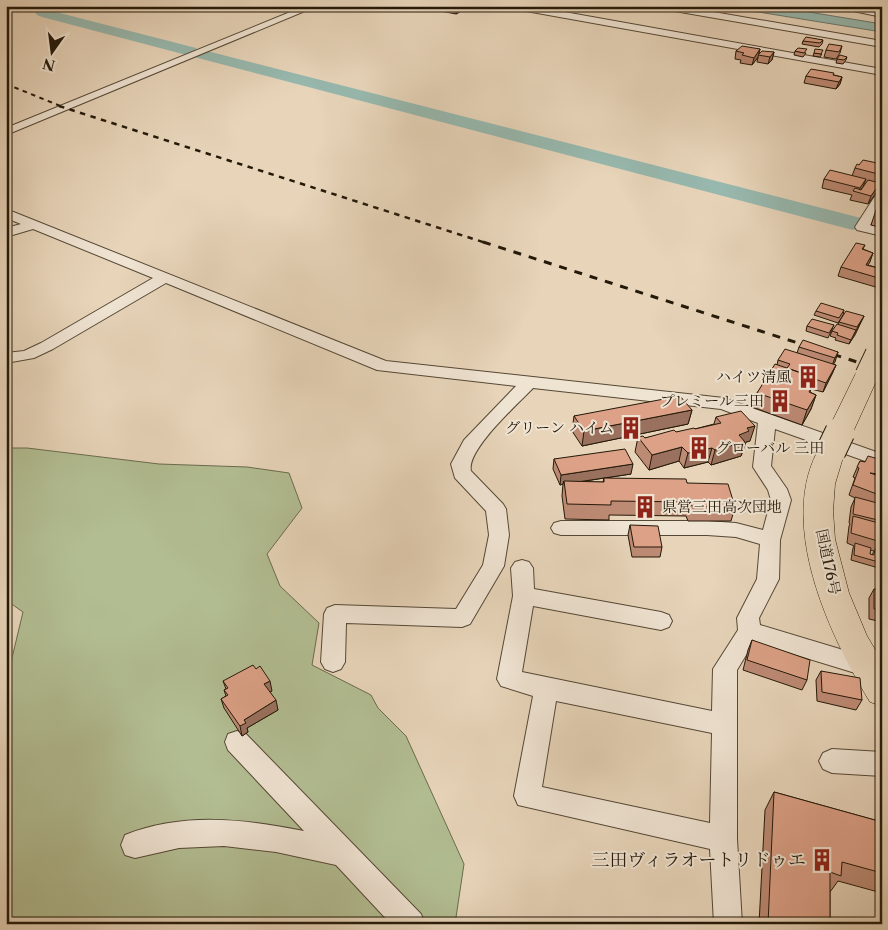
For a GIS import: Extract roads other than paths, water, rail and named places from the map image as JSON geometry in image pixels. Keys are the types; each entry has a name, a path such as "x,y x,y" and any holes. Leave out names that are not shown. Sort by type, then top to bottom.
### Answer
{"highway":[{"name":"国道176号","path":"875,358 836,442 822,484 820,511 825,562 840,614 865,666 882,691"}],"street":[{"path":"6,8 18,6"},
{"path":"6,132 313,6"},
{"path":"514,6 882,72"},
{"path":"663,6 882,44"},
{"path":"833,6 882,14"},
{"path":"882,196 862,227 882,232"},
{"path":"6,213 383,366 724,404 882,461"},
{"path":"6,233 33,224"},
{"path":"6,358 28,354 47,346 164,278"},
{"path":"333,662 335,614 462,618 494,566 499,535 496,509 462,474 460,464 470,444 528,382"},
{"path":"728,924 723,839 725,669 749,631 748,618 768,579 770,540 781,500 777,489 762,467 767,420"},
{"path":"562,528 706,528 736,530 770,540"},
{"path":"522,568 524,596 509,679 546,689 724,724"},
{"path":"524,596 661,621"},
{"path":"749,631 865,666"},
{"path":"546,689 527,796 723,839"},
{"path":"237,742 411,924"},
{"path":"832,761 882,764"},
{"path":"135,845 161,838 206,832 266,836 344,853"}],"water":[{"path":"721,6 772,6 882,24 882,32"}],"waterway":[{"path":"39,6 42,12 47,14 190,52"},
{"path":"201,55 853,223"}],"railway":[{"path":"6,84 63,107"},
{"path":"59,106 486,243"},
{"path":"483,242 882,370"}],"place":[{"name":"ハイツ清風","path":"808,377"},
{"name":"プレミール三田","path":"780,401"},
{"name":"グリーン ハイム","path":"631,428"},
{"name":"グローバル 三田","path":"699,448"},
{"name":"県営三田高次団地","path":"645,507"},
{"name":"三田ヴィラオートリドゥエ","path":"822,860"}]}
